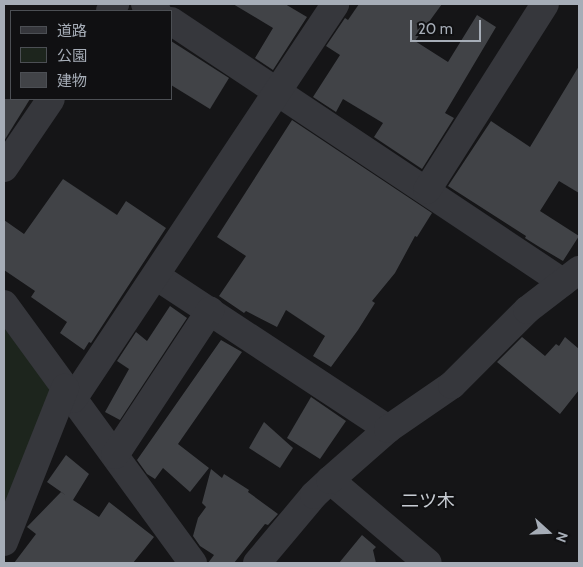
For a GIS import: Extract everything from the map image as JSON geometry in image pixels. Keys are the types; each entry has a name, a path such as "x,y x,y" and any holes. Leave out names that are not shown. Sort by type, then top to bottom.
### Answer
{"street":[{"path":"4,542 69,394 156,276 335,4"},
{"path":"427,190 545,4"},
{"path":"172,22 427,190 571,276 527,310 452,385 388,430 330,480 314,495 257,563"},
{"path":"4,168 50,100"},
{"path":"156,276 388,430"},
{"path":"4,304 194,563"},
{"path":"116,455 210,312"},
{"path":"330,480 428,563"}],"green space":[{"path":"4,323 48,384 50,395 4,515"}],"building":[{"path":"233,4 285,4 307,17 273,70 255,58 273,28"},
{"path":"359,4 442,4 415,41 448,62 477,15 496,27 445,113 454,118 422,169 374,137 383,123 343,99 336,112 313,97 340,55 326,46 345,18 348,20"},
{"path":"172,42 229,78 210,109 172,86"},
{"path":"579,66 579,193 559,181 540,211 579,236 563,261 448,186 491,121 530,147"},
{"path":"4,99 29,100 4,141"},
{"path":"292,120 432,213 417,237 415,236 395,273 372,301 375,303 358,330 331,367 313,356 325,336 286,310 277,327 246,311 244,313 219,296 246,256 217,237"},
{"path":"63,179 117,215 126,201 166,228 91,343 89,342 84,350 60,333 67,322 31,297 35,291 4,270 4,220 24,234"},
{"path":"170,306 187,318 120,420 105,412 129,369 117,361 136,332 147,341"},
{"path":"522,337 545,356 556,344 559,346 565,337 579,349 579,390 560,414 497,362"},
{"path":"221,340 242,352 178,444 209,468 190,492 163,468 155,479 147,474 137,460"},
{"path":"311,397 346,421 320,459 287,438"},
{"path":"264,422 293,448 280,468 249,448"},
{"path":"66,455 89,474 73,500 99,517 109,502 154,537 133,563 14,563 36,534 27,527 61,492 67,496 47,482"},
{"path":"211,469 222,478 224,474 249,490 248,492 278,514 268,525 265,524 234,563 208,563 214,555 200,546 193,536 198,518 206,507 202,503"},
{"path":"362,535 376,547 373,550 376,563 339,563"}],"district":[{"name":"二ツ木","path":"428,501"}]}
